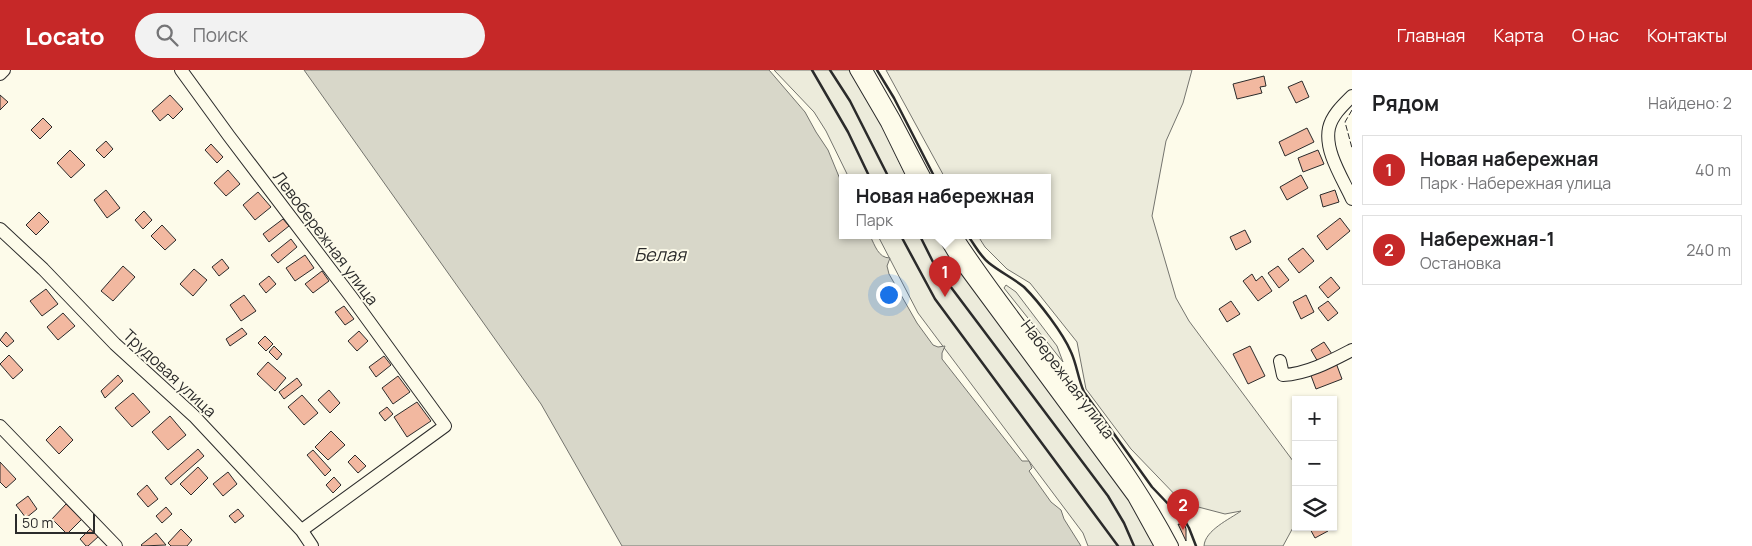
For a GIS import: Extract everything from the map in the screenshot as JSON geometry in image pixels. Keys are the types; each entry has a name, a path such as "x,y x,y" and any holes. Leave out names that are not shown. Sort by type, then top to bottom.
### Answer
{"street":[{"path":"0,74 4,70"},
{"name":"Левобережная улица","path":"181,70 228,136 352,298 445,426 302,530"},
{"path":"856,70 887,123 912,174"},
{"path":"866,70 894,118 923,174"},
{"path":"1352,96 1338,111 1329,128 1328,143 1352,199"},
{"name":"Трудовая улица","path":"0,229 115,344 194,416 302,530 312,546"},
{"name":"Набережная улица","path":"946,239 956,256 1134,496 1161,546"},
{"name":"Набережная улица","path":"958,239 1132,477 1153,510 1172,546"},
{"path":"1280,361 1283,374 1294,374 1330,362 1352,350"},
{"path":"0,426 116,546"}],"shaded area":[{"path":"774,70 849,70 882,126 905,174 847,174 826,131 814,112"},
{"path":"886,70 1192,70 1183,103 1166,141 1152,216 1176,298 1189,321 1292,460 1292,529 1283,546 1204,546 1205,540 1213,530 1241,511 1225,514 1183,503 1131,449 1086,389 1077,342 1030,283 1007,269 985,247 980,239 1051,239 1051,174 943,174"},
{"path":"880,239 940,239 1129,499 1154,546 1088,546 1083,533 918,313"},
{"path":"1006,285 1016,292 1057,346 1063,362 1004,288"}],"water":[{"name":"Белая","path":"304,70 769,70 805,112 828,150 839,177 839,239 871,239 880,253 890,258 887,266 889,274 917,323 933,345 938,347 945,346 942,359 1022,461 1029,461 1032,468 1029,471 1051,502 1061,510 1064,519 1081,546 622,546 541,404"}],"building":[{"path":"1264,76 1266,86 1260,87 1262,93 1237,99 1233,84"},
{"path":"1302,81 1309,97 1296,103 1288,87"},
{"path":"0,95 8,102 0,110"},
{"path":"170,95 183,109 173,119 168,114 160,121 152,111"},
{"path":"43,118 52,127 40,139 31,130"},
{"path":"1307,128 1314,142 1285,156 1279,142"},
{"path":"106,141 113,149 104,158 96,150"},
{"path":"211,144 223,157 217,163 205,150"},
{"path":"70,150 85,165 71,178 57,163"},
{"path":"1318,150 1324,164 1303,172 1298,158"},
{"path":"228,170 240,184 226,196 214,183"},
{"path":"1301,175 1308,188 1287,200 1280,187"},
{"path":"106,190 120,208 107,218 94,200"},
{"path":"1335,190 1339,202 1323,207 1320,195"},
{"path":"258,192 271,207 255,220 243,205"},
{"path":"144,211 152,220 143,229 135,220"},
{"path":"39,212 49,222 36,235 26,225"},
{"path":"1340,218 1350,231 1327,250 1317,236"},
{"path":"283,219 289,226 269,242 263,234"},
{"path":"162,225 176,240 165,250 151,236"},
{"path":"1245,230 1251,242 1236,250 1230,237"},
{"path":"291,239 297,247 278,263 271,255"},
{"path":"1303,248 1314,261 1299,273 1288,259"},
{"path":"305,255 314,268 295,281 286,268"},
{"path":"222,259 229,268 219,276 212,267"},
{"path":"123,266 135,277 113,301 101,291"},
{"path":"1278,266 1289,280 1279,288 1268,273"},
{"path":"194,269 207,280 193,296 180,284"},
{"path":"322,271 329,281 313,293 305,284"},
{"path":"1252,274 1256,281 1262,276 1272,291 1258,301 1243,281"},
{"path":"269,276 276,284 266,293 259,284"},
{"path":"1331,277 1340,288 1328,298 1319,287"},
{"path":"46,289 58,304 42,316 30,301"},
{"path":"244,295 256,311 241,321 230,305"},
{"path":"1306,295 1314,312 1301,319 1293,302"},
{"path":"1231,301 1240,314 1227,322 1219,309"},
{"path":"1328,301 1338,313 1328,321 1318,308"},
{"path":"344,306 354,319 345,325 335,312"},
{"path":"63,313 75,326 58,340 47,327"},
{"path":"242,328 247,334 230,346 226,339"},
{"path":"359,331 368,341 357,351 348,341"},
{"path":"6,332 14,341 7,347 0,340"},
{"path":"265,336 273,344 266,351 258,343"},
{"path":"1324,342 1332,354 1318,362 1311,350"},
{"path":"274,346 282,354 277,360 269,352"},
{"path":"1250,346 1265,376 1248,384 1233,354"},
{"path":"9,355 23,370 13,379 0,364"},
{"path":"384,356 391,365 376,377 369,367"},
{"path":"268,362 286,378 275,391 257,374"},
{"path":"1336,363 1342,379 1316,389 1310,373"},
{"path":"118,375 123,381 105,398 101,391"},
{"path":"398,376 410,392 393,404 382,388"},
{"path":"297,378 302,385 284,399 279,392"},
{"path":"329,390 340,403 330,413 318,400"},
{"path":"133,393 150,412 132,427 115,408"},
{"path":"302,395 318,413 304,425 288,407"},
{"path":"417,402 431,421 407,437 394,417"},
{"path":"387,407 393,414 385,421 379,413"},
{"path":"170,416 186,435 168,450 152,432"},
{"path":"60,426 73,440 59,454 46,440"},
{"path":"331,431 345,445 328,460 315,447"},
{"path":"198,449 204,456 171,485 165,478"},
{"path":"313,450 331,470 325,476 307,455"},
{"path":"355,455 366,466 358,473 348,462"},
{"path":"0,462 16,479 6,488 0,482"},
{"path":"198,467 208,478 191,495 180,484"},
{"path":"228,472 237,484 223,496 213,484"},
{"path":"334,477 341,485 333,493 326,485"},
{"path":"147,485 158,499 148,507 137,494"},
{"path":"28,496 37,509 26,518 16,505"},
{"path":"66,504 82,519 67,534 52,519"},
{"path":"166,507 172,514 162,523 156,516"},
{"path":"238,509 244,516 235,523 229,516"},
{"path":"1178,524 1185,526 1186,541"},
{"path":"91,528 99,536 86,546 80,539"},
{"path":"181,529 192,540 187,546 171,546 168,543"},
{"path":"1311,531 1328,531 1315,538"},
{"path":"156,533 166,545 141,545"}],"fence":[{"path":"1352,110 1345,122 1352,148"}],"wall":[{"path":"812,70 848,132 868,174"},
{"path":"830,70 850,101 887,174"},
{"path":"877,70 894,98 933,174"},
{"path":"903,239 935,299 1118,546"},
{"path":"922,239 935,266 1108,496 1124,523 1134,546"},
{"path":"970,239 986,260 1024,287 1050,318 1071,352 1084,392 1152,487 1172,508 1177,507 1189,528 1196,546"}],"place":[{"name":"Новая набережная","path":"945,297"},
{"name":"Набережная-1","path":"1183,530"}]}
